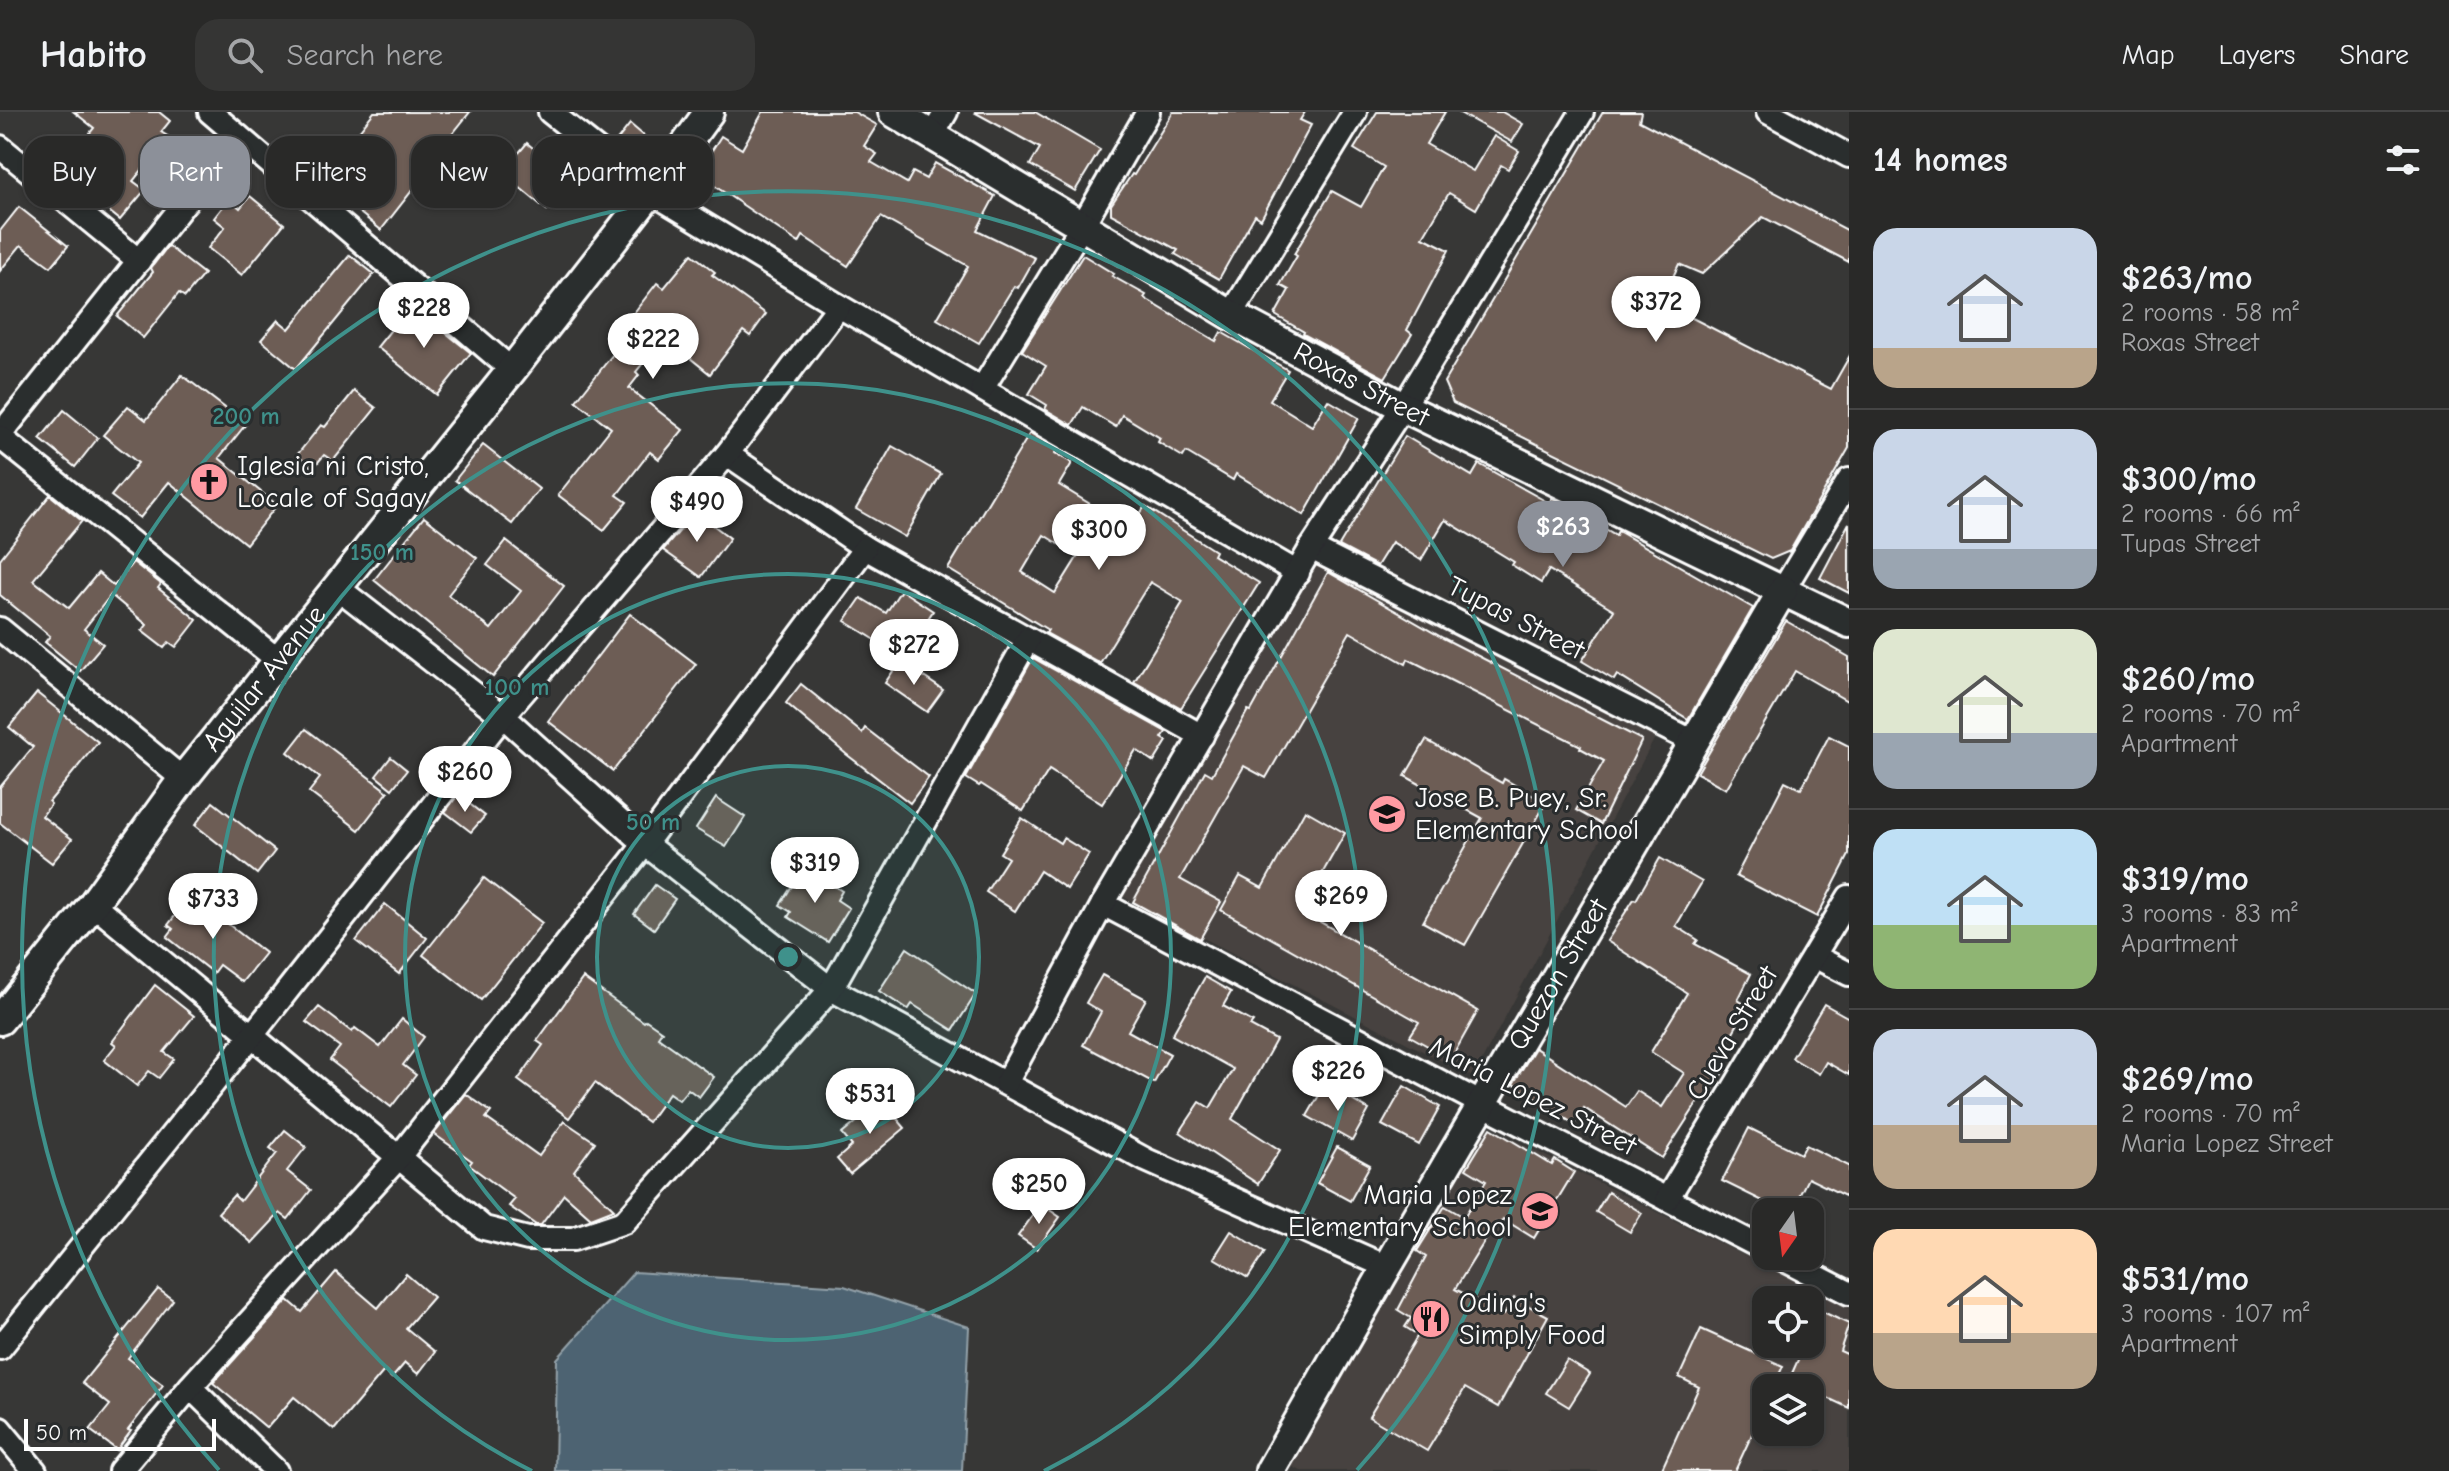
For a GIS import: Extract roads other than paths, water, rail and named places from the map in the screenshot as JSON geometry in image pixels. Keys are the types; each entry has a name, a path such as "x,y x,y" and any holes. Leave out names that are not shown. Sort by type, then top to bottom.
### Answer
{"street":[{"path":"210,112 238,136"},
{"path":"550,112 580,136"},
{"name":"Aguilar Avenue","path":"692,136 709,112"},
{"name":"Roxas Street","path":"893,112 939,124 1082,226 1231,315 1403,407 1849,623"},
{"path":"982,389 1148,112"},
{"path":"1231,315 1355,112"},
{"path":"1006,1083 1103,904 1311,548 1403,407 1582,112"},
{"path":"1768,112 1849,156"},
{"path":"250,146 512,370"},
{"path":"0,147 139,261"},
{"path":"181,208 0,436 279,661"},
{"name":"Aguilar Avenue","path":"0,1020 93,904 183,779 639,208"},
{"path":"677,208 839,306 1298,573"},
{"path":"0,1348 253,1034 503,716 727,454 839,306"},
{"path":"727,454 865,548 1202,736"},
{"name":"Quezon Street","path":"1270,1471 1849,480"},
{"path":"120,1471 190,1387 398,1158 645,844 865,548"},
{"name":"Tupas Street","path":"1311,548 1694,742"},
{"path":"338,588 503,716 645,844 831,989 1146,1160 1387,1267"},
{"path":"0,629 183,779"},
{"path":"93,904 484,1228 528,1239 573,1239 624,1222 831,989 1028,639"},
{"name":"Cueva Street","path":"1667,1199 1849,897"},
{"name":"Maria Lopez Street","path":"1103,904 1752,1243"},
{"path":"1814,956 1849,974"},
{"path":"1804,1270 1849,1293"},
{"path":"190,1387 276,1471"},
{"path":"0,1429 35,1471"}],"water":[{"path":"634,1272 844,1286 969,1327 962,1471 555,1471 557,1359"}],"place":[{"name":"Iglesia ni Cristo, Locale of Sagay","path":"209,482"},
{"name":"Jose B. Puey, Sr. Elementary School","path":"1387,814"},
{"name":"Maria Lopez Elementary School","path":"1540,1211"},
{"name":"Oding's Simply Food","path":"1431,1319"}]}
